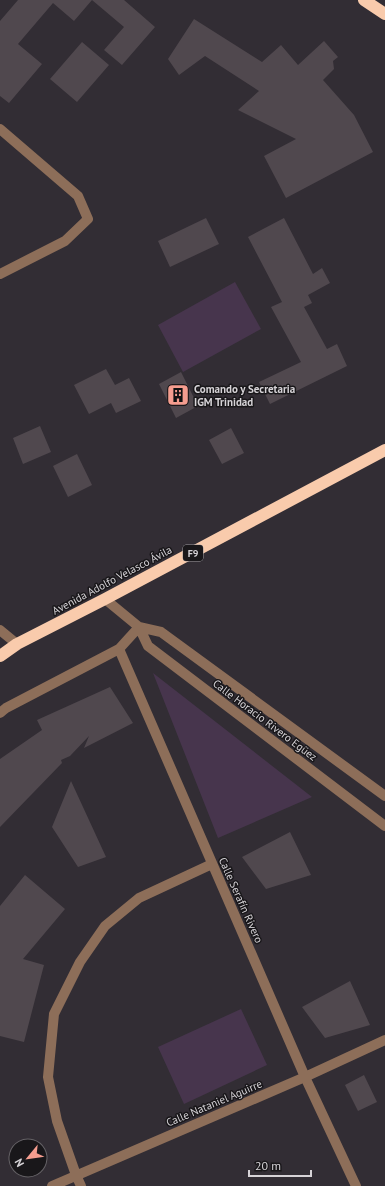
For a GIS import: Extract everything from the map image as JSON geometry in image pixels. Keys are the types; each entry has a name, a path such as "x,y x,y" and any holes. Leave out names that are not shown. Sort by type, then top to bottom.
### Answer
{"highway":[{"path":"364,0 385,14"},
{"name":"Avenida Adolfo Velasco Ávila","path":"0,656 17,644 105,599 385,450"}],"street":[{"path":"0,129 78,196 88,219 65,241 0,274"},
{"name":"Calle Horacio Rivero Egüez","path":"105,599 139,627 148,646 385,826"},
{"path":"0,713 6,708 119,648 139,627"},
{"name":"Calle Horacio Rivero Egüez","path":"139,627 161,632 385,796"},
{"path":"0,630 17,644"},
{"name":"Calle Serafín Rivero","path":"119,648 305,1077 356,1186"},
{"path":"81,1186 57,1121 48,1077 54,1014 80,962 105,926 139,898 212,864"},
{"name":"Calle Nataniel Aguirre","path":"52,1186 305,1077 385,1040"}],"shaded area":[{"path":"235,282 261,329 183,372 158,325"},
{"path":"153,673 312,797 218,838"},
{"path":"241,1009 267,1065 184,1104 158,1047"}],"building":[{"path":"18,0 92,0 74,21 53,3 18,44 42,64 9,103 0,96 0,21"},
{"path":"92,0 124,0 155,27 122,65 104,50 124,27"},
{"path":"194,19 262,62 281,45 298,65 324,41 338,57 333,61 334,69 323,80 354,115 373,152 286,198 264,156 296,139 238,110 259,91 205,56 179,75 168,59"},
{"path":"82,42 109,65 77,102 50,79"},
{"path":"206,218 219,244 170,267 158,241"},
{"path":"284,218 313,274 322,268 330,283 308,295 312,303 304,307 327,349 337,344 347,366 270,404 259,382 301,362 271,307 282,302 248,237"},
{"path":"106,369 115,385 129,378 141,401 116,413 111,403 89,414 74,385"},
{"name":"Comando y Secretaria IGM Trinidad","path":"181,372 198,406 176,418 159,384"},
{"path":"40,426 51,452 23,464 13,438"},
{"path":"231,428 244,453 222,464 209,440"},
{"path":"77,454 92,485 68,497 53,466"},
{"path":"110,687 133,723 84,748 89,736 70,756 61,760 62,763 0,827 0,759 42,730 37,720"},
{"path":"71,781 106,857 78,867 52,827"},
{"path":"290,832 311,875 266,889 242,857"},
{"path":"25,875 65,909 23,959 44,965 24,1042 0,1036 0,906"},
{"path":"350,981 370,1025 325,1038 302,1007"},
{"path":"364,1075 377,1102 358,1111 345,1085"}],"place":[{"name":"Comando y Secretaria IGM Trinidad","path":"178,395"}]}
